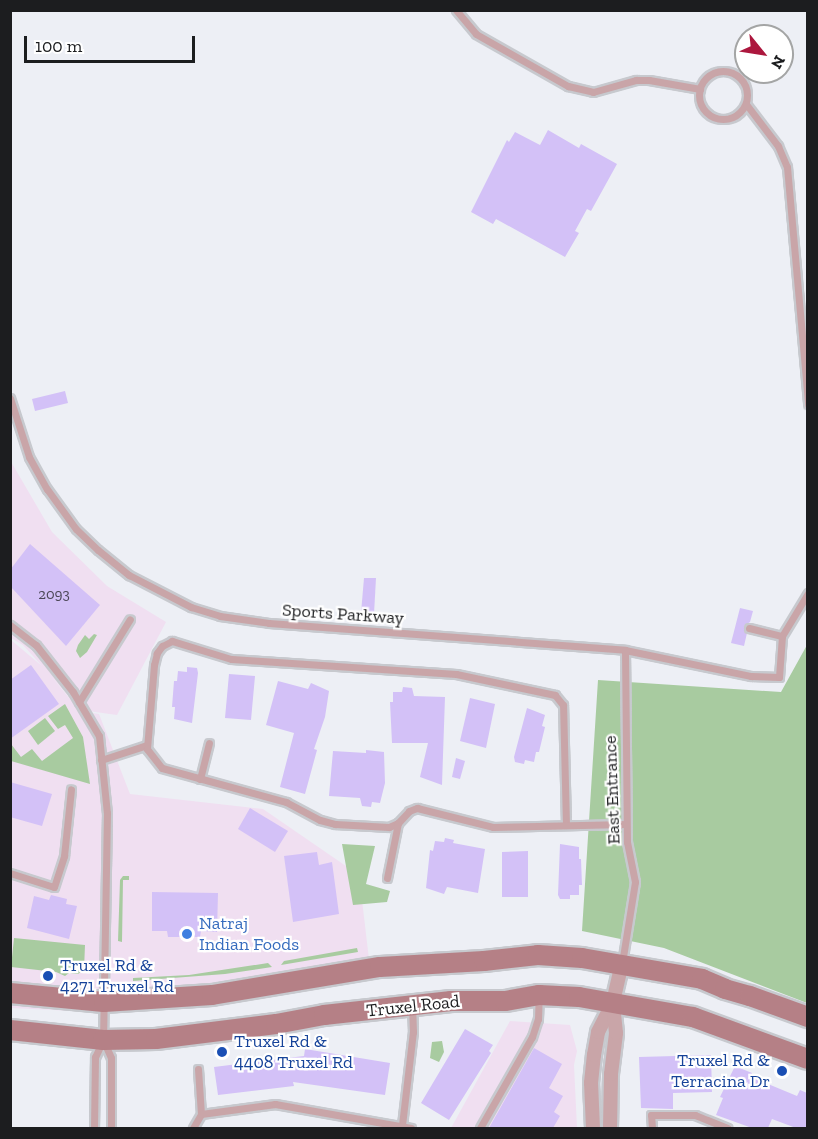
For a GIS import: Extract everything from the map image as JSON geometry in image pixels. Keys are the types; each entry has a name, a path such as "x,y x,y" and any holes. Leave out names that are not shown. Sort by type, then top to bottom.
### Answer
{"main road":[{"path":"10,993 104,1002 213,995 380,967 484,961 538,955 622,963 702,979 725,990 750,996 807,1017"},
{"name":"Truxel Road","path":"10,1030 103,1040 156,1039 276,1024 324,1015 451,1001 505,1001 539,995 613,1002 693,1017 807,1059"}],"street":[{"path":"593,1128 591,1083 598,1032 613,1002 622,963"},
{"path":"610,1128 611,1074 616,1033 613,1002"}],"lane":[{"path":"456,10 476,34 568,86 593,92 636,80 649,80 700,89"},
{"path":"746,104 741,111 730,118 713,117 702,105 700,89 710,75 718,72 735,73 745,84 746,104 778,146 787,167 807,404"},
{"name":"Sports Parkway","path":"10,399 30,457 47,489 76,529 129,575 182,603 220,616 259,622 625,650 751,676 778,677 782,636"},
{"path":"749,628 782,636 807,593"},
{"path":"79,702 130,619"},
{"path":"10,625 36,645 79,702 99,736 107,813 103,1040 95,1057 94,1128"},
{"path":"399,823 389,827 335,824 320,820 286,802 162,768 147,749 147,745 154,665 162,646 172,641 231,659 456,674 555,695 563,705 566,825"},
{"name":"East Entrance","path":"622,963 629,938 635,882 626,824 625,650"},
{"path":"200,779 210,743"},
{"path":"101,760 147,745"},
{"path":"10,873 54,887 64,856 71,789"},
{"path":"387,878 399,823 409,811 417,808 493,827 626,824"},
{"path":"480,1128 532,1037 538,1019 539,995"},
{"path":"402,1125 413,1032 412,1006"},
{"path":"103,1040 111,1058 111,1128"},
{"path":"193,1128 201,1114 198,1069"},
{"path":"201,1114 275,1104 411,1128"},
{"path":"652,1128 651,1115 694,1115 709,1126 727,1128"}],"shaded area":[{"path":"10,460 52,532 107,586 166,622 117,715 81,710 51,676 80,711 99,714 130,794 263,809 359,875 371,976 221,1006 116,1013 11,1008 11,640 42,666 23,645 11,638"},
{"path":"510,1021 570,1025 577,1051 574,1065 577,1128 451,1128"}],"green space":[{"path":"94,634 97,635 87,652 80,658 76,651 78,645 85,635 89,639"},
{"path":"807,645 807,1003 664,948 582,931 598,680 781,692"},
{"path":"65,704 83,737 90,784 11,761 11,744 21,757 32,749 42,761 73,738 65,725 58,729 48,716"},
{"path":"45,718 55,731 38,745 28,731"},
{"path":"342,844 375,846 366,884 390,891 387,902 353,905"},
{"path":"123,876 129,876 129,880 123,880 122,942 118,941 120,880"},
{"path":"14,938 85,945 84,970 78,974 69,973 65,976 56,972 11,967"},
{"path":"357,948 358,952 281,965 284,961"},
{"path":"268,963 272,967 225,974 133,981 133,978 189,975"},
{"path":"442,1041 444,1052 439,1062 430,1058 432,1042"}],"building":[{"path":"548,130 579,148 581,144 617,164 591,211 587,209 575,231 579,233 565,257 496,219 493,224 471,212 507,140 509,142 515,132 540,145"},
{"path":"65,391 68,403 35,411 32,399"},
{"path":"30,544 100,605 66,646 10,586 10,570"},
{"path":"364,578 376,578 374,614 361,613"},
{"path":"740,608 753,611 750,622 744,626 747,633 744,646 731,643"},
{"path":"31,665 59,704 10,739 10,680"},
{"path":"187,667 197,668 198,673 192,723 174,719 175,707 172,707 174,681 177,681 178,671 187,672"},
{"path":"229,674 255,676 251,720 225,718"},
{"path":"278,681 308,689 311,683 329,691 325,717 314,749 317,750 305,794 280,787 294,733 266,725"},
{"path":"403,687 412,688 414,696 445,697 442,785 420,777 428,743 392,743 390,702 393,702 393,692 402,692"},
{"path":"470,698 495,704 486,748 460,741"},
{"path":"527,708 545,715 542,726 545,727 534,762 525,760 524,764 515,762 514,757"},
{"path":"366,750 384,752 385,783 380,803 372,802 371,807 362,806 360,798 329,796 333,751 366,753"},
{"path":"456,758 465,761 460,779 452,777"},
{"path":"10,782 52,794 42,826 10,817"},
{"path":"250,808 288,831 275,852 238,829"},
{"path":"445,838 454,840 453,843 485,849 478,893 447,887 444,894 426,888 430,850 433,851 435,841 444,842"},
{"path":"560,844 579,847 582,885 579,885 579,895 570,895 570,899 560,899 558,895"},
{"path":"528,851 528,897 502,897 502,852"},
{"path":"317,852 319,865 332,862 339,914 293,922 284,856"},
{"path":"152,892 218,893 217,932 201,931 200,937 168,937 167,931 152,931"},
{"path":"51,895 67,899 66,904 77,906 69,939 27,928 34,896 49,900"},
{"path":"465,1029 493,1045 489,1051 491,1053 449,1120 421,1103"},
{"path":"534,1048 562,1064 549,1088 563,1096 554,1112 560,1116 553,1128 489,1128"},
{"path":"305,1049 390,1063 385,1095 293,1082 294,1086 218,1095 214,1067 304,1056"},
{"path":"711,1055 712,1092 673,1093 673,1109 641,1108 639,1057"},
{"path":"735,1066 752,1073 751,1077 797,1096 800,1090 807,1093 806,1128 796,1128 772,1119 768,1128 752,1128 716,1115 723,1098 720,1097"}],"place":[{"name":"Natraj Indian Foods","path":"187,934"},
{"name":"Truxel Rd & 4271 Truxel Rd","path":"48,976"},
{"name":"Truxel Rd & 4408 Truxel Rd","path":"222,1052"},
{"name":"Truxel Rd & Terracina Dr","path":"782,1071"}]}
